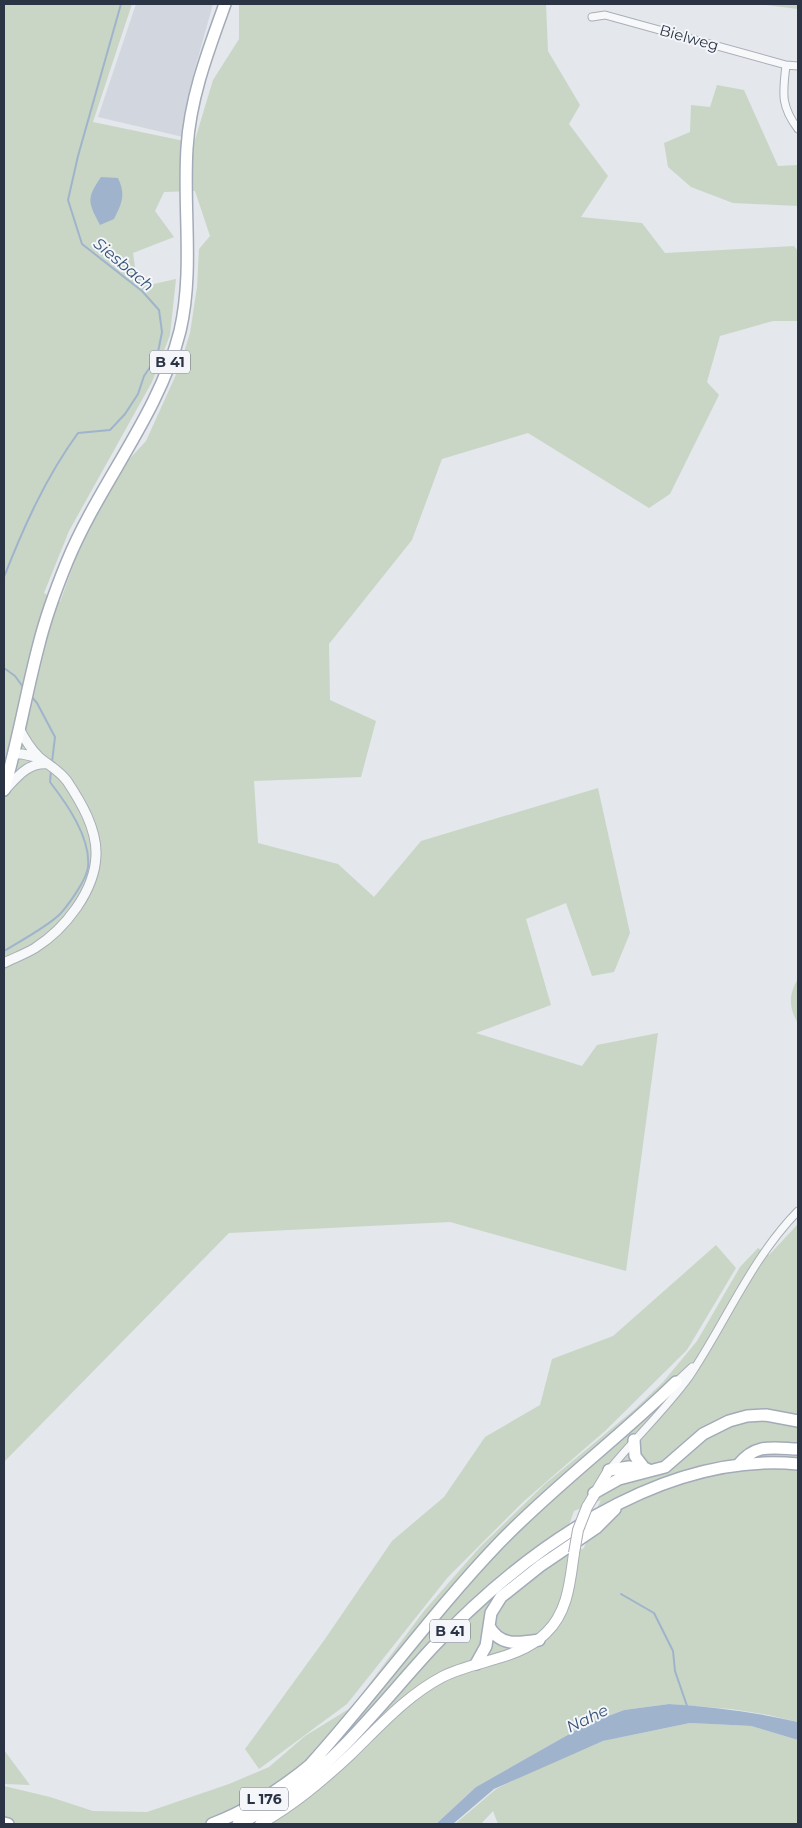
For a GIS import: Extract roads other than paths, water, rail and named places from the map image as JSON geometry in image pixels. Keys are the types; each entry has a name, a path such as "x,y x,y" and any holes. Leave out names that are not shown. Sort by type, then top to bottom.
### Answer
{"main road":[{"name":"B 41","path":"4,791 39,644 68,561 93,509 150,410 175,349 188,276 187,148 190,121 197,87 225,4"},
{"path":"310,1765 342,1730 443,1605 491,1552 544,1499 676,1382"},
{"path":"594,1493 620,1479 668,1465 704,1434 728,1421 757,1415 785,1417 798,1421"},
{"path":"634,1440 635,1456 649,1470"},
{"path":"739,1464 746,1456 758,1449 798,1449"},
{"name":"B 41","path":"238,1824 277,1802 333,1757 433,1648 500,1584 567,1534 619,1504 683,1478 739,1464 772,1462 798,1464"},
{"path":"609,1470 628,1467 649,1470"},
{"name":"L 176","path":"266,1823 322,1780 386,1718 414,1695 444,1676 518,1651 539,1640 551,1628 564,1607 569,1589 578,1530 594,1493 609,1470"},
{"path":"476,1664 486,1646 491,1613 501,1597 557,1553 596,1528 619,1504"},
{"path":"489,1626 495,1635 506,1642 515,1644 539,1640"},
{"name":"L 176","path":"212,1824 253,1806 289,1782 382,1705"},
{"path":"4,1823 8,1824"}],"street":[{"name":"Bielweg","path":"592,17 605,15 786,65 798,66"},
{"path":"786,65 783,94 787,115 798,129"},
{"path":"4,963 35,948 61,926 85,892 94,870 96,854 88,819 67,781 29,746 19,728"},
{"path":"13,754 40,758"},
{"path":"13,754 32,766"},
{"path":"4,791 21,773 32,766 48,764"},
{"path":"609,1470 673,1398 701,1358 739,1291 770,1243 798,1211"},
{"path":"676,1382 701,1358"}],"water":[{"path":"101,177 118,178 122,194 121,203 114,219 100,225 90,201"},
{"path":"669,1704 734,1710 798,1722 798,1740 751,1726 690,1723 603,1741 494,1789 453,1824 436,1824 476,1787 587,1724 624,1710"}],"waterway":[{"name":"Siesbach","path":"4,577 36,502 66,450 78,433 110,430 125,414 138,394 144,376 157,357 162,332 159,310 142,291 82,244 68,200 78,156 121,4"},
{"name":"Siesbach","path":"4,668 15,676 23,687"},
{"name":"Siesbach","path":"31,696 37,703 55,737 52,762"},
{"name":"Siesbach","path":"4,951 56,918 77,891 87,872 88,856 82,833 64,800 50,782 51,770"},
{"path":"621,1594 654,1613 673,1651 675,1671 687,1706"}],"water label":[{"name":"Nahe","path":"587,1718"}]}
